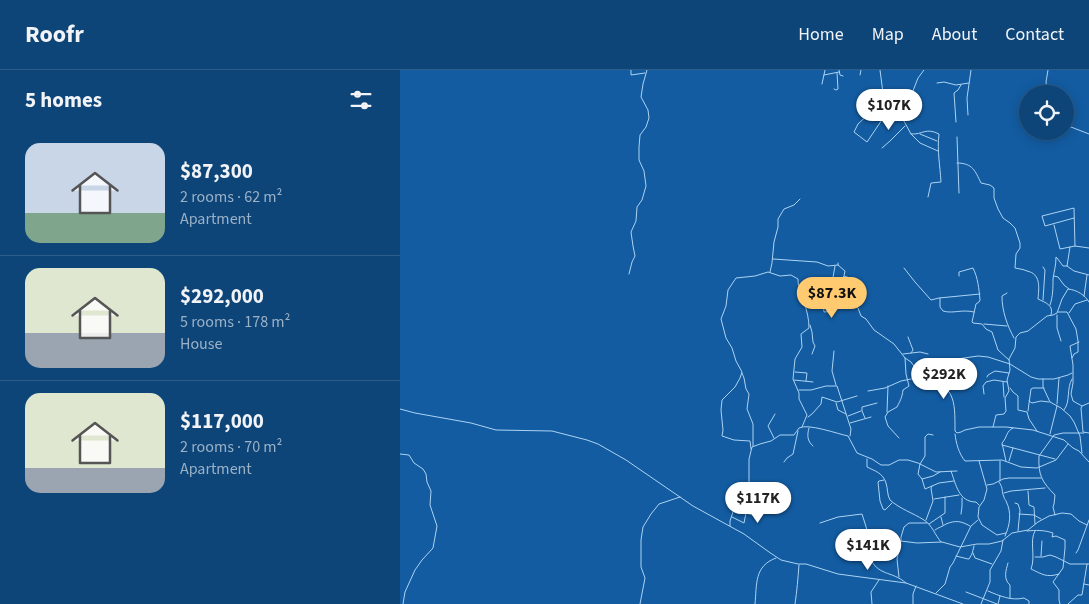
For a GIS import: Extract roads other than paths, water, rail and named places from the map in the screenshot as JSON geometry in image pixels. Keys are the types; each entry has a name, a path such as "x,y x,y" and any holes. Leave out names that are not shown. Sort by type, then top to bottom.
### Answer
{"street":[{"path":"631,70 631,75 646,71"},
{"path":"822,84 825,70"},
{"path":"860,75 861,70"},
{"path":"880,70 883,92 900,113 911,134 920,143 938,152"},
{"path":"897,109 910,96 924,70"},
{"path":"968,115 971,70"},
{"path":"1046,85 1048,70"},
{"path":"629,274 635,256 631,232 636,223 636,208 642,200 646,185 644,171 639,160 639,147 640,135 646,127 649,118 648,110 641,98 642,84 646,71"},
{"path":"824,75 839,71"},
{"path":"839,71 840,75 843,76"},
{"path":"834,90 838,88 839,71"},
{"path":"937,82 953,85 969,83"},
{"path":"956,122 954,93 961,85"},
{"path":"883,92 874,109 858,124 854,132 867,142 892,104"},
{"path":"882,148 906,126"},
{"path":"1074,128 1089,134"},
{"path":"918,134 926,131 938,132 939,134 938,152 941,182 931,183 928,197"},
{"path":"911,134 918,134 938,141"},
{"path":"957,137 959,193"},
{"path":"958,163 968,164 975,170 981,183 994,188 994,198 998,210 1003,218 1013,226 1020,244 1016,254 1015,268 1036,276 1039,282 1038,299 1050,306"},
{"path":"770,272 778,219 784,210 794,205 800,199"},
{"path":"1074,218 1044,226 1043,216 1074,208 1075,246"},
{"path":"1054,224 1060,249 1075,246 1089,248"},
{"path":"1067,266 1070,247"},
{"path":"1051,315 1052,310 1050,306 1053,295 1056,257 1063,266 1088,275 1084,296"},
{"path":"772,259 818,262 828,266 837,264"},
{"path":"825,278 824,312 835,311 841,294 845,271 837,264"},
{"path":"832,295 832,283 837,264"},
{"path":"1043,267 1045,270 1043,301"},
{"path":"904,268 930,300 980,294"},
{"path":"959,276 959,272 973,268 976,276 980,301 976,304 972,322 1008,326"},
{"path":"730,526 734,508 749,485 748,465 753,447 753,424 747,409 749,394 742,372 726,338 721,319 726,309 728,292 736,278 756,276 770,272 780,276 791,275 798,278 798,286 805,304 815,346 812,354"},
{"path":"1054,276 1058,277 1064,285 1084,296 1089,302"},
{"path":"844,277 850,278"},
{"path":"1061,341 1057,327 1057,313 1062,299 1070,289"},
{"path":"1007,293 1002,296 1003,309 1008,326 1015,339 1015,347 1009,361"},
{"path":"805,304 841,294 850,299 859,308 860,316 866,319 872,328 890,341 903,354 909,386 903,390 898,406 888,412"},
{"path":"940,298 940,307 943,311 950,313 962,310 974,312"},
{"path":"1068,313 1075,304 1087,300"},
{"path":"1015,339 1020,333 1028,331 1048,315 1066,311 1076,329 1078,342 1078,352 1074,354 1072,359"},
{"path":"982,324 986,329 993,332 998,350 1009,361 1009,386 1018,396 1018,410 1026,412 1028,415"},
{"path":"807,417 799,398 794,380 794,371 796,357 802,347 801,334 809,329 809,325"},
{"path":"908,336 913,350 911,353"},
{"path":"1078,342 1070,346 1073,364 1071,390 1072,399 1082,406"},
{"path":"834,351 832,371 850,423 850,438 856,452 885,466 902,460 912,461 936,472 957,471"},
{"path":"903,354 921,352 928,354"},
{"path":"928,378 930,368 936,364 945,364 958,359 978,356 1010,364 1031,377 1052,379 1068,375 1072,372"},
{"path":"905,358 912,362 921,377"},
{"path":"987,377 995,370 1010,374"},
{"path":"794,371 807,373 806,381"},
{"path":"742,372 735,388 722,400 722,436 734,440 750,441 752,449"},
{"path":"868,391 921,377 928,378 942,385 952,396 957,443 966,461 1000,460 1025,468 1040,467 1056,460 1069,443"},
{"path":"1043,378 1044,388 1050,402"},
{"path":"1050,435 1057,406 1059,378"},
{"path":"1064,411 1068,404 1068,389 1072,378"},
{"path":"794,380 813,382"},
{"path":"984,394 982,390 984,383 994,380 1008,382"},
{"path":"993,428 996,415 1004,414 1006,411 1003,381"},
{"path":"798,390 836,386"},
{"path":"888,386 888,412 886,418 888,426 899,438"},
{"path":"1004,398 1008,393 1009,386"},
{"path":"1037,431 1028,415 1028,401 1031,389 1044,388"},
{"path":"753,447 769,442 781,435 793,435 802,427 807,417 821,404 822,397 836,402 857,396"},
{"path":"1028,401 1032,404 1041,401 1050,402 1064,411 1074,421 1079,433 1082,454"},
{"path":"836,402 838,410 847,415 862,411"},
{"path":"865,418 862,407 877,403"},
{"path":"1082,406 1089,403"},
{"path":"1082,406 1084,433"},
{"path":"400,409 496,430 552,431 587,440 626,460 693,506 744,534 782,560 806,564 838,574 906,583 963,604"},
{"path":"774,439 768,426 775,414"},
{"path":"850,423 871,417"},
{"path":"802,427 820,428 850,438"},
{"path":"809,427 808,438 813,446"},
{"path":"955,432 977,428 1014,428 1037,431 1064,440 1079,451 1089,462"},
{"path":"1006,461 1002,442 1005,440 1008,431 1014,428"},
{"path":"784,462 794,454 798,430"},
{"path":"1055,515 1053,507 1054,495 1041,478 1040,455 1056,434 1089,433"},
{"path":"934,435 928,434 925,437 925,456 920,464 918,474 922,479 925,489 940,483 954,481"},
{"path":"1002,445 1056,460"},
{"path":"1009,463 1014,448"},
{"path":"400,454 408,455 425,472 431,491 430,505 437,526 433,548 415,570 405,592 403,604"},
{"path":"868,458 867,467 881,474 887,484 888,497 892,503 927,523 942,542"},
{"path":"979,460 987,485 984,500 980,506 979,520 982,525 996,534 1007,532"},
{"path":"981,604 991,580 990,571 1001,551 1003,539 1010,523 1007,502 1004,498 1000,482 1000,460"},
{"path":"950,471 961,496 961,514"},
{"path":"922,479 934,476 940,472"},
{"path":"987,485 1000,482 1003,479 1041,478"},
{"path":"885,480 878,482 883,508 885,510 892,503"},
{"path":"927,523 933,499 931,488 933,485"},
{"path":"1003,494 1011,491 1045,488"},
{"path":"1028,490 1029,505 1034,507 1035,524"},
{"path":"742,494 758,501"},
{"path":"734,508 755,516 759,495"},
{"path":"933,499 961,496 969,502 976,502 980,506"},
{"path":"640,604 645,579 641,568 643,527 659,504 680,497"},
{"path":"899,577 897,559 901,535 905,525 918,522 927,523 941,516 946,511 945,497"},
{"path":"738,501 757,509"},
{"path":"1015,503 1019,505 1020,514 1018,532"},
{"path":"1024,531 1049,516 1062,513 1070,513 1087,525"},
{"path":"731,516 744,523 746,514"},
{"path":"820,523 838,516 862,514 871,548 869,556 874,565 883,572 899,577 906,583"},
{"path":"1020,514 1035,515 1042,520"},
{"path":"941,516 943,526"},
{"path":"936,593 945,584 950,567 971,526 979,520"},
{"path":"935,532 938,528 951,522 961,521 971,526"},
{"path":"1076,554 1089,521"},
{"path":"868,533 901,542 942,542 960,547 1002,541 1012,533 1024,531 1036,530 1052,533 1053,537 1056,536 1065,540 1063,568 1053,582 1059,590 1060,604"},
{"path":"1036,530 1032,538 1034,556 1032,569 1042,575 1052,576 1059,574"},
{"path":"1040,557 1042,555 1042,541"},
{"path":"956,556 970,558 974,545"},
{"path":"973,553 977,559 993,564"},
{"path":"1034,556 1050,555 1072,564 1088,564 1082,595 1078,595 1068,604"},
{"path":"755,604 759,572 766,562 777,557"},
{"path":"1008,563 1005,576 1010,585 1010,599"},
{"path":"795,604 799,564"},
{"path":"872,604 871,592 880,579"},
{"path":"1083,584 1089,585"},
{"path":"913,604 913,594 916,586"},
{"path":"987,591 1010,599 1024,598 1028,600 1029,604"},
{"path":"966,592 998,604 1000,596"}]}
